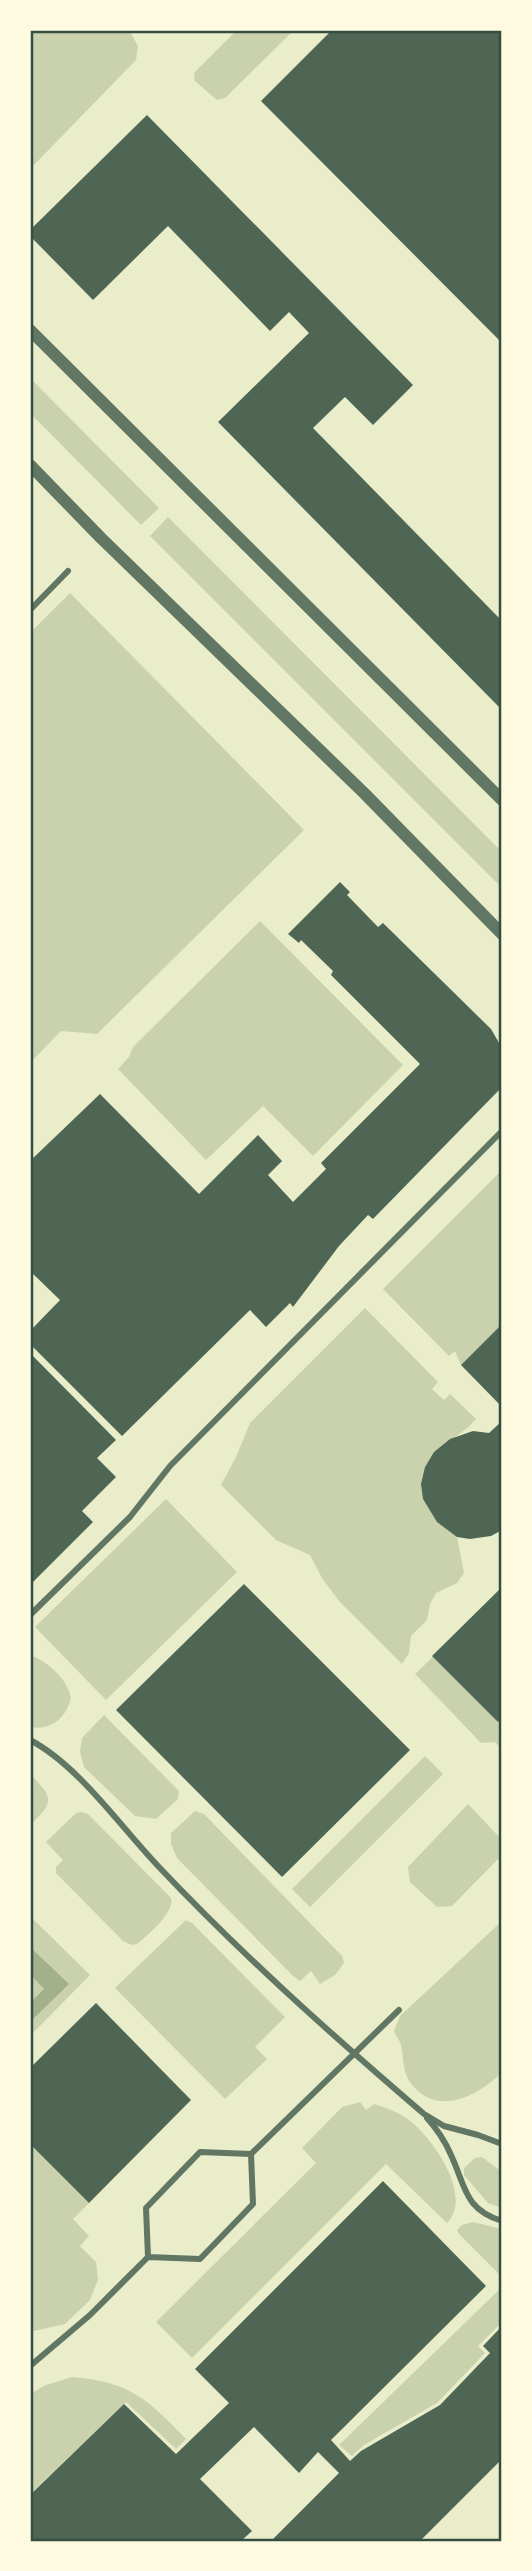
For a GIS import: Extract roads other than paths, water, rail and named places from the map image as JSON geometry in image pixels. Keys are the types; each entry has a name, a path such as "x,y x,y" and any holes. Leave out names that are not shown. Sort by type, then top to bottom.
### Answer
{"street":[{"path":"30,330 502,800"},
{"path":"30,465 120,557 365,794 502,934"},
{"path":"30,610 68,571"},
{"path":"30,1615 130,1517 170,1466 502,1131"},
{"path":"30,1740 48,1750 71,1771 194,1902 300,2006 424,2114 451,2154 463,2191 470,2201 482,2212 502,2221"},
{"path":"30,2366 90,2315 148,2256 146,2208 200,2152 251,2154 400,2010"},
{"path":"424,2114 444,2126 502,2144"},
{"path":"148,2256 200,2259 253,2204 251,2154"}]}
